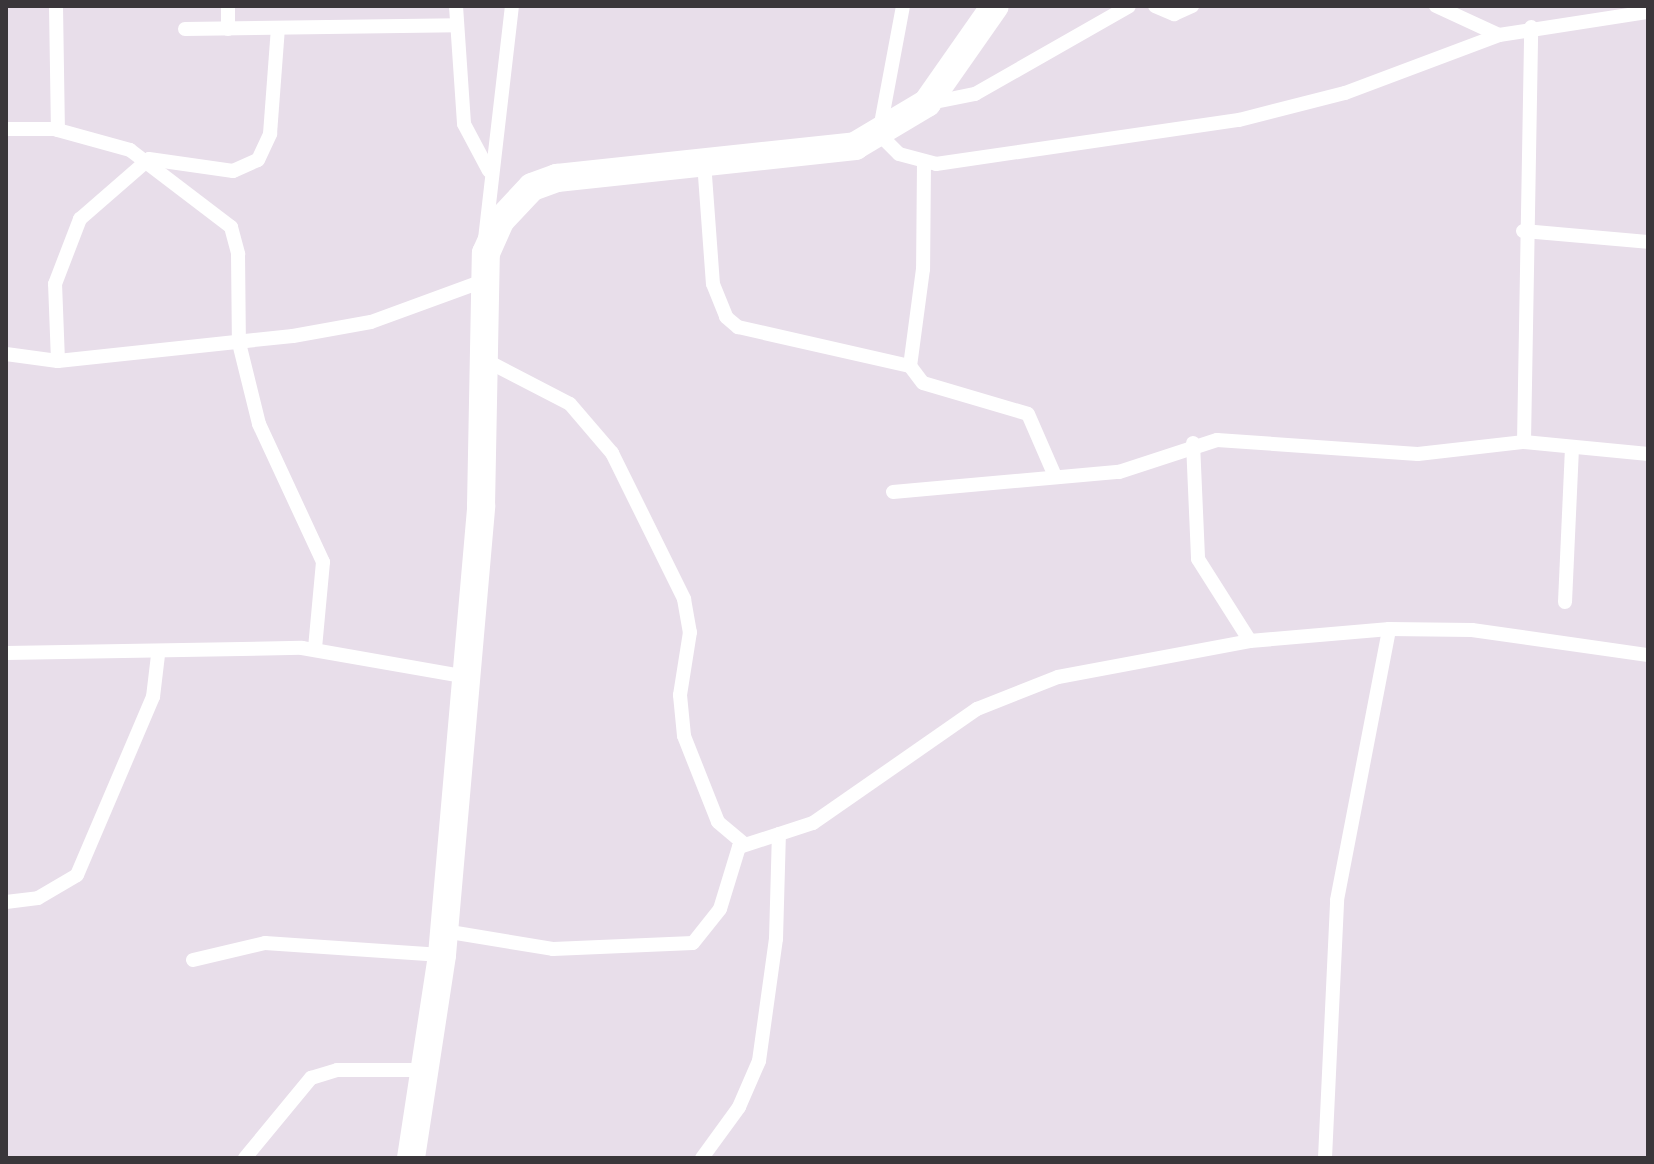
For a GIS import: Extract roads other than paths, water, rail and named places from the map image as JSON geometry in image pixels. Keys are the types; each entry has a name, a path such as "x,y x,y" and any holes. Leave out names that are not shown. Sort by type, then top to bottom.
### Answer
{"highway":[{"path":"411,1158 443,943 489,362 483,281 486,253 501,220 532,187 591,171 823,153 879,134 927,103 995,6"}],"street":[{"path":"56,6 58,130"},
{"path":"228,6 228,29"},
{"path":"456,6 464,124 489,171"},
{"path":"486,253 489,171 512,6"},
{"path":"903,6 879,134 899,154 924,162 1239,120 1345,93 1499,35 1531,27 1648,12"},
{"path":"927,103 975,94 1129,6"},
{"path":"1155,6 1174,14 1192,6"},
{"path":"1436,6 1499,35"},
{"path":"185,29 457,25"},
{"path":"1524,442 1523,231 1531,27"},
{"path":"6,129 58,130 149,159 233,171 258,160 270,134 278,28"},
{"path":"149,159 231,227 238,254 239,343 268,447 323,562 315,649"},
{"path":"58,361 55,284 67,240 80,219 149,159"},
{"path":"704,162 713,284 726,317 738,327 910,366 923,383 1028,414 1055,476"},
{"path":"910,366 923,269 924,162"},
{"path":"1523,231 1648,242"},
{"path":"7,350 58,361 239,343 371,322 483,281"},
{"path":"489,362 570,404 612,453 684,599 690,632 680,695 684,736 718,822 744,844"},
{"path":"893,492 1119,472 1193,443 1418,454 1524,442 1648,454"},
{"path":"1193,443 1198,559 1250,641"},
{"path":"1565,602 1572,448"},
{"path":"744,844 779,834 835,810 977,709 1028,685 1250,641 1389,629 1472,630 1648,655"},
{"path":"1325,1158 1337,900 1389,629"},
{"path":"6,653 158,655 315,649 463,676"},
{"path":"6,902 38,898 77,875 153,697 158,655"},
{"path":"702,1158 739,1107 759,1061 776,939 779,834"},
{"path":"193,960 265,943 443,943 553,949 693,943 720,909 744,844"},
{"path":"245,1158 311,1078 337,1070 425,1070"}]}
